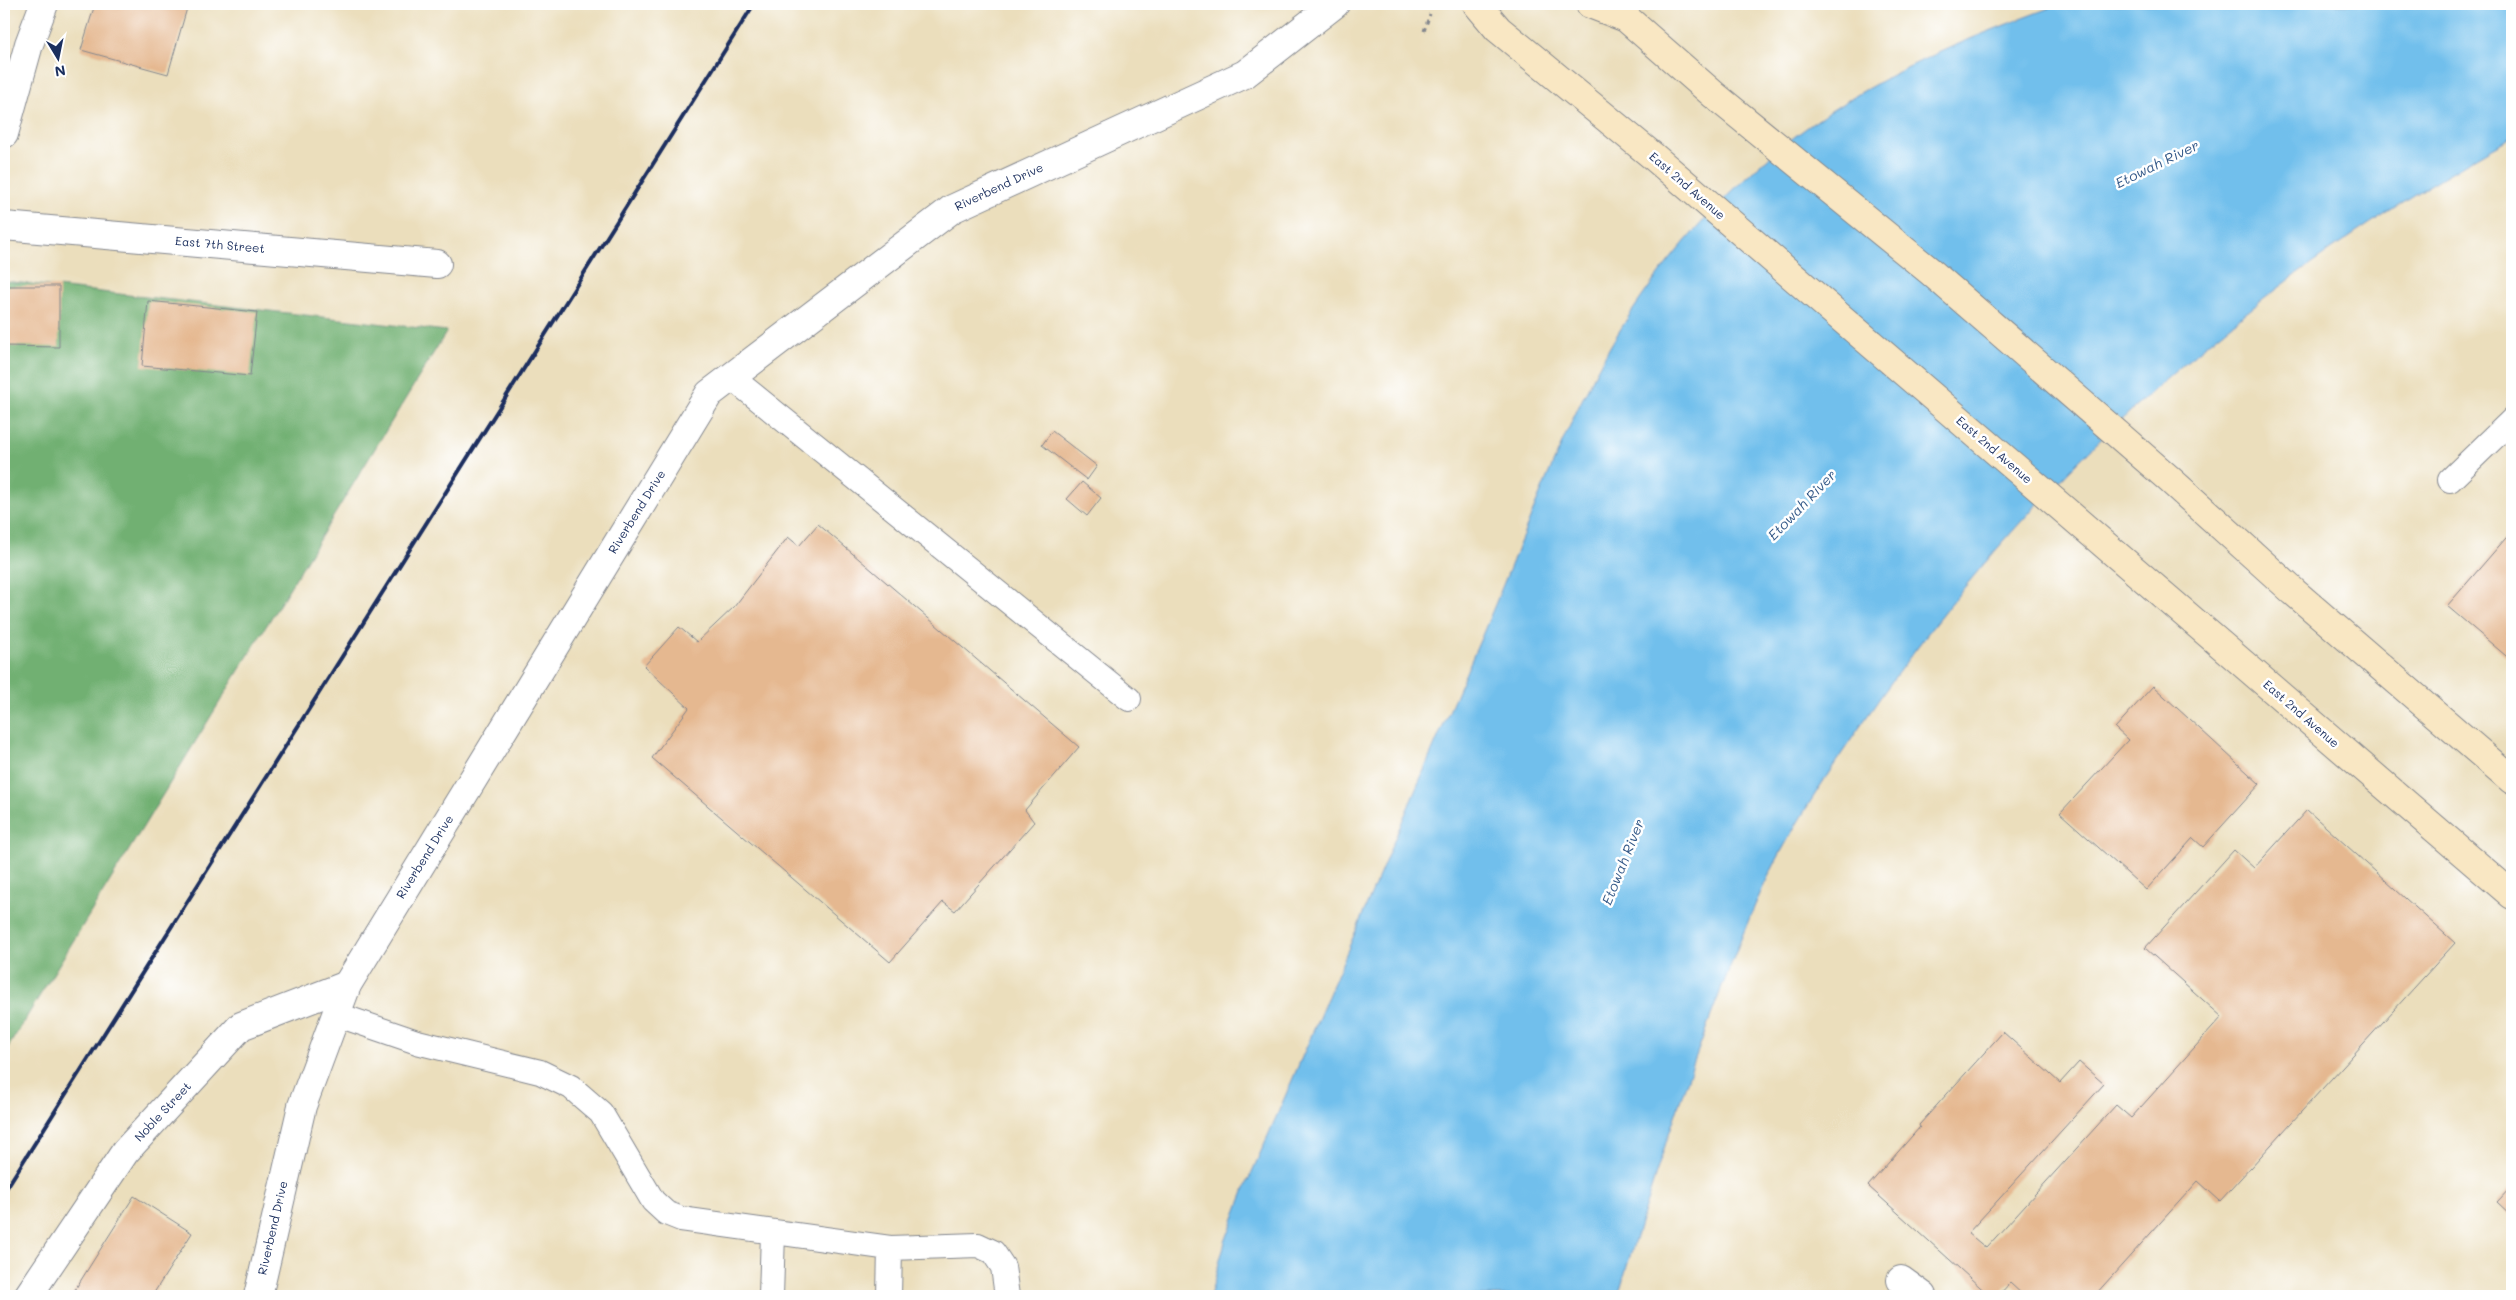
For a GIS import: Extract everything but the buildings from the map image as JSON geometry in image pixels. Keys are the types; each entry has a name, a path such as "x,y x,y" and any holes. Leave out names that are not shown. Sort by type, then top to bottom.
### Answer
{"main road":[{"name":"East 2nd Avenue","path":"1477,4 1498,29 1654,157 2512,895"},
{"path":"1590,4 1626,18 1714,94 1931,272 2168,478 2294,592 2512,780"}],"street":[{"path":"4,134 29,44 44,4"},
{"name":"Riverbend Drive","path":"258,1296 302,1106 347,985 709,394 952,209 1245,74 1335,4"},
{"name":"East 7th Street","path":"4,226 437,264"},
{"name":"Noble Street","path":"28,1296 125,1152 241,1026 347,985"},
{"path":"1901,1280 1923,1296"}],"lane":[{"path":"731,377 1130,699"},
{"path":"2450,480 2512,420"},
{"path":"335,1014 418,1042 540,1072 570,1087 601,1113 653,1201 666,1213 682,1219 890,1248 978,1245 993,1252 1004,1267 1007,1296"},
{"path":"771,1296 773,1233"},
{"path":"889,1296 890,1248"}],"path":[{"path":"1424,31 1430,14"}],"green space":[{"path":"4,281 447,331 4,1054"}],"water":[{"name":"Etowah River","path":"2060,4 2512,4 2512,137 2419,192 2330,251 2246,313 2165,380 2089,451 2016,527 1947,609 1882,695 1837,760 1794,829 1762,889 1693,1064 1654,1179 1618,1296 1210,1296 1225,1242 1248,1181 1481,638 1565,436 1597,370 1630,314 1669,261 1712,212 1759,166 1793,138 1828,113 1902,70 1979,35"}],"railway":[{"path":"4,1192 754,4"}]}
